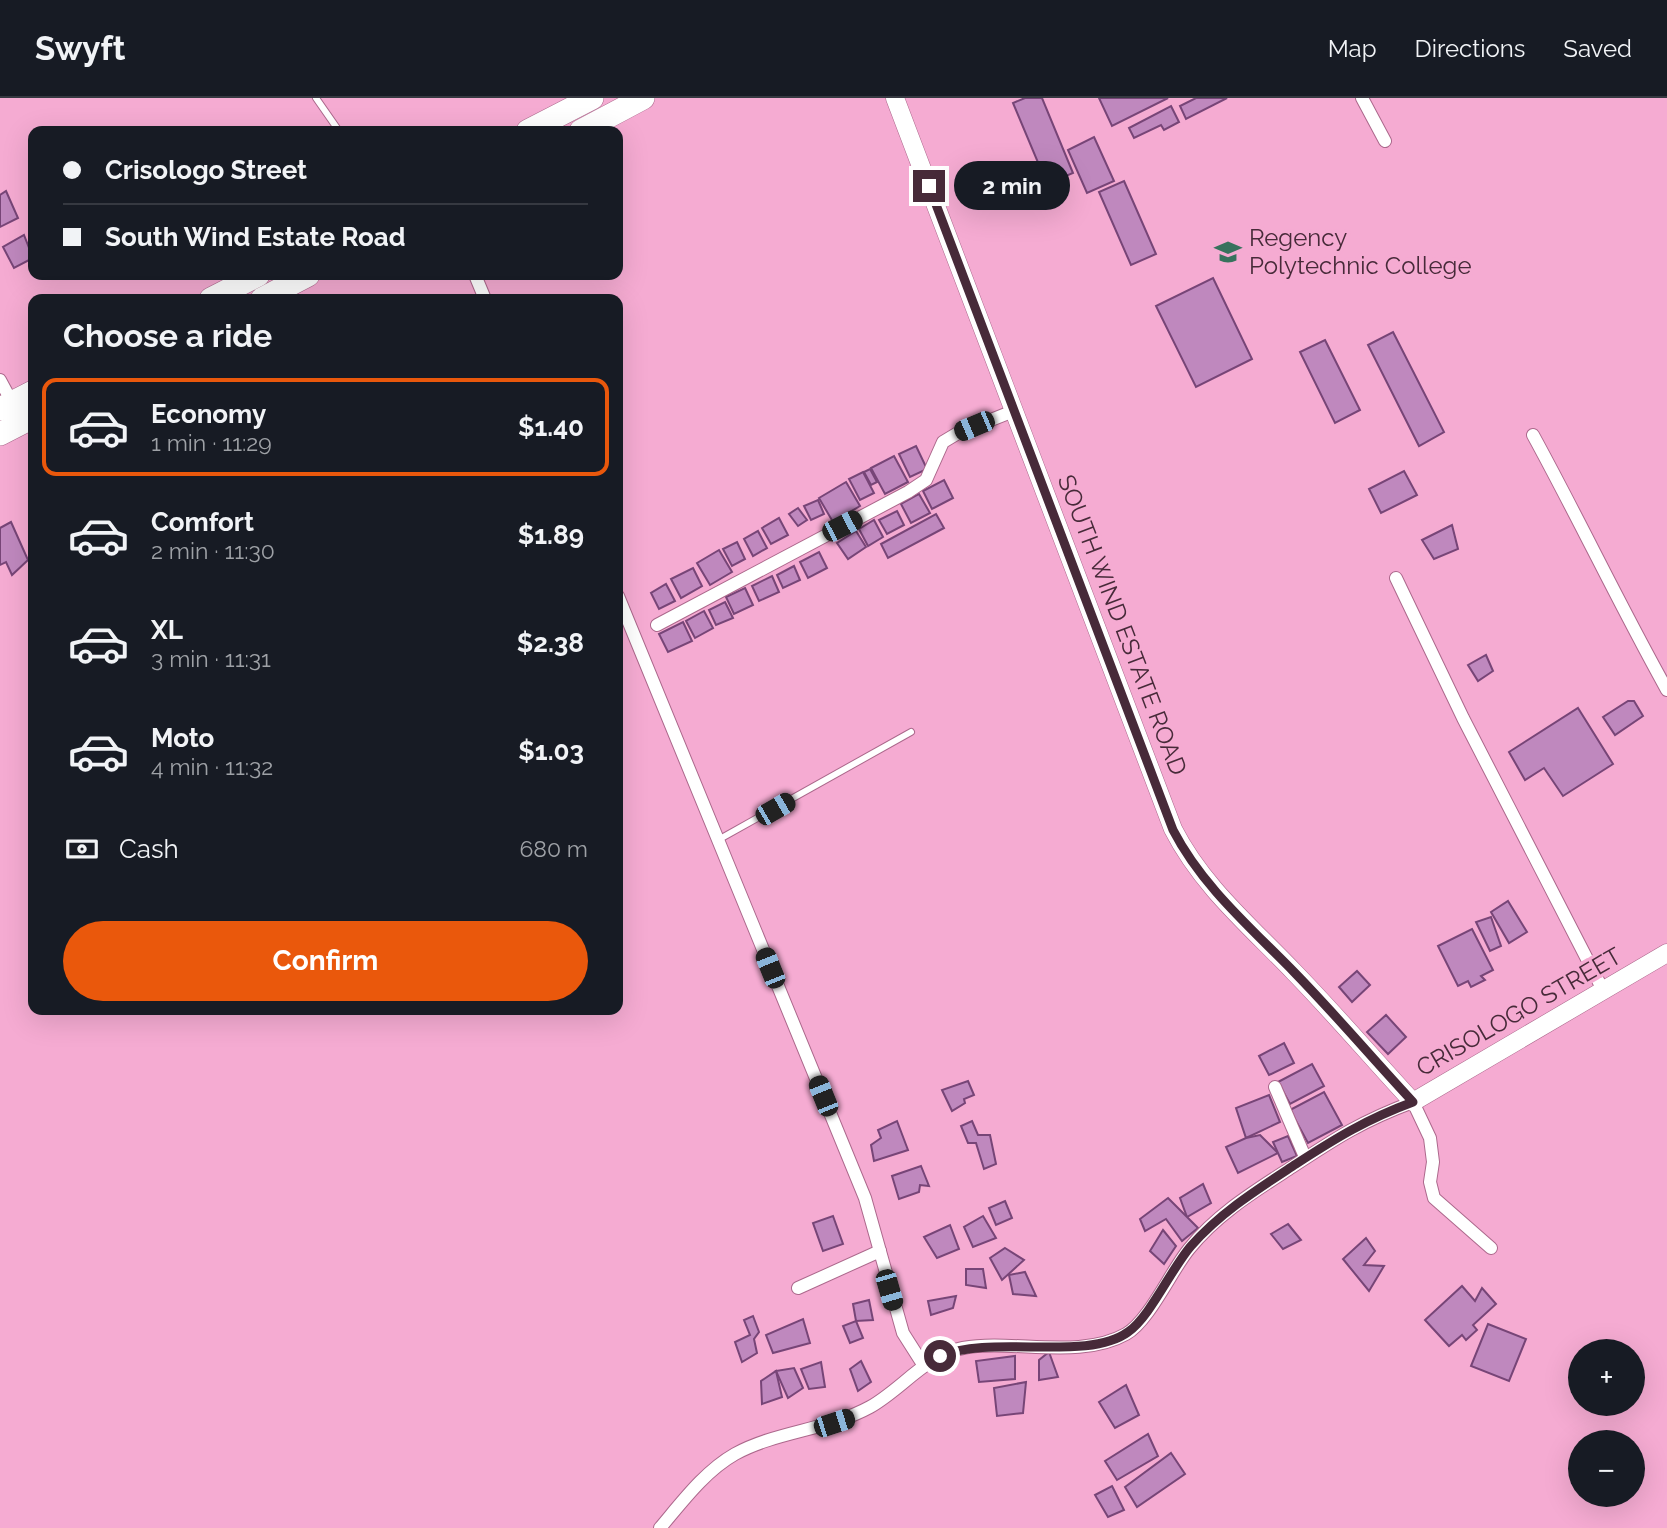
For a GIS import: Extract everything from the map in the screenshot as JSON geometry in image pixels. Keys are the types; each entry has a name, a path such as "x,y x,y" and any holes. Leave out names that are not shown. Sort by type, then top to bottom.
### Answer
{"highway":[{"path":"538,126 592,98"},
{"path":"590,126 643,98"},
{"path":"221,294 248,280"},
{"path":"272,294 298,280"},
{"path":"0,434 28,399"}],"street":[{"name":"SOUTH WIND ESTATE ROAD","path":"895,98 1016,410 1173,830 1185,853 1216,893 1296,974 1413,1102"},
{"path":"1362,98 1385,141"},
{"path":"0,380 17,413"},
{"path":"657,625 908,492 926,480 943,442 957,433 1016,410"},
{"path":"1534,435 1585,530 1629,623 1667,690"},
{"path":"1396,578 1463,718 1604,992"},
{"path":"623,608 865,1198 903,1333 924,1366"},
{"name":"CRISOLOGO STREET","path":"660,1528 710,1472 735,1454 761,1443 851,1417 897,1390 940,1356 965,1347 1095,1344 1127,1333 1189,1248 1231,1207 1359,1123 1413,1102 1667,953"},
{"path":"1275,1087 1305,1157"},
{"path":"1413,1102 1430,1138 1433,1162 1430,1182 1434,1198 1491,1248"},
{"path":"798,1288 880,1251"}],"lane":[{"path":"316,98 336,126"},
{"path":"718,840 911,732"}],"building":[{"path":"1025,98 1042,98 1073,173 1047,184 1013,103"},
{"path":"1099,98 1168,98 1112,126"},
{"path":"1196,98 1227,98 1186,119 1180,106"},
{"path":"1171,106 1179,122 1164,130 1161,125 1134,138 1129,128"},
{"path":"1094,137 1114,181 1087,193 1068,150"},
{"path":"1124,181 1156,254 1131,265 1099,192"},
{"path":"6,191 18,218 0,227 0,195"},
{"path":"24,235 28,245 28,261 14,268 3,247"},
{"path":"1213,278 1252,359 1196,387 1156,306"},
{"path":"1393,332 1444,432 1419,446 1368,345"},
{"path":"1325,340 1360,410 1335,423 1300,352"},
{"path":"916,446 927,469 910,477 899,454"},
{"path":"894,456 908,482 885,494 871,468"},
{"path":"870,469 877,482 871,485 864,472"},
{"path":"1404,471 1417,495 1381,513 1369,489"},
{"path":"863,472 874,493 860,500 849,479"},
{"path":"944,480 953,498 932,509 923,491"},
{"path":"846,482 860,506 833,522 819,498"},
{"path":"919,494 930,513 911,523 901,504"},
{"path":"818,500 824,514 811,520 804,506"},
{"path":"798,508 807,520 798,526 789,514"},
{"path":"897,511 904,525 887,534 879,520"},
{"path":"936,514 944,528 888,558 881,544"},
{"path":"779,518 788,535 771,544 762,528"},
{"path":"874,520 883,537 868,546 859,529"},
{"path":"11,522 28,560 12,575 6,562 0,565 0,528"},
{"path":"1452,525 1458,549 1434,559 1422,540"},
{"path":"758,531 767,548 753,556 744,539"},
{"path":"856,531 866,547 848,559 837,543"},
{"path":"737,542 745,559 732,566 723,549"},
{"path":"719,550 732,572 710,585 697,563"},
{"path":"819,552 827,568 808,578 800,562"},
{"path":"794,566 800,580 783,588 777,575"},
{"path":"693,568 702,586 681,598 671,579"},
{"path":"772,576 779,592 759,601 752,586"},
{"path":"666,584 675,601 659,609 651,593"},
{"path":"745,588 753,605 734,614 726,597"},
{"path":"725,602 733,618 716,625 709,610"},
{"path":"704,611 713,628 695,638 686,621"},
{"path":"683,622 692,641 668,652 659,634"},
{"path":"1486,655 1493,671 1478,681 1468,665"},
{"path":"1628,701 1634,701 1643,716 1615,735 1603,717"},
{"path":"1578,708 1613,764 1563,796 1544,768 1525,780 1509,752"},
{"path":"1508,901 1527,932 1509,943 1491,912"},
{"path":"1491,917 1501,946 1490,951 1476,922"},
{"path":"1472,929 1493,970 1481,976 1485,980 1471,987 1468,981 1458,986 1438,946"},
{"path":"1357,971 1370,985 1352,1002 1339,987"},
{"path":"1386,1015 1406,1037 1388,1054 1367,1032"},
{"path":"1284,1043 1294,1063 1269,1075 1259,1056"},
{"path":"1312,1064 1324,1086 1290,1104 1278,1082"},
{"path":"968,1081 974,1095 964,1099 965,1103 952,1111 942,1090"},
{"path":"1324,1092 1342,1125 1308,1143 1290,1110"},
{"path":"1269,1095 1280,1122 1246,1138 1236,1108"},
{"path":"897,1121 908,1150 874,1161 871,1145 881,1138 878,1130"},
{"path":"972,1121 978,1135 990,1135 996,1164 984,1169 976,1143 968,1143 961,1126"},
{"path":"1260,1135 1278,1153 1238,1173 1226,1147"},
{"path":"1288,1136 1297,1156 1282,1162 1273,1142"},
{"path":"921,1166 929,1186 920,1185 919,1192 899,1199 892,1176"},
{"path":"1203,1184 1211,1203 1187,1217 1180,1198"},
{"path":"1168,1198 1198,1228 1182,1241 1166,1219 1145,1231 1140,1219"},
{"path":"1005,1201 1012,1218 996,1225 989,1208"},
{"path":"833,1216 843,1244 823,1251 813,1223"},
{"path":"983,1216 996,1238 973,1247 964,1227"},
{"path":"1288,1224 1301,1240 1283,1249 1271,1234"},
{"path":"950,1225 959,1249 937,1258 924,1237"},
{"path":"1163,1230 1176,1246 1164,1264 1150,1251"},
{"path":"1366,1238 1375,1251 1364,1265 1384,1266 1369,1291 1343,1259"},
{"path":"1005,1248 1024,1260 1002,1280 990,1258"},
{"path":"966,1269 983,1269 986,1288 966,1285"},
{"path":"1025,1272 1036,1296 1013,1294 1009,1275"},
{"path":"1462,1286 1475,1301 1482,1288 1496,1304 1473,1325 1477,1330 1466,1340 1462,1335 1449,1346 1425,1320"},
{"path":"956,1296 953,1308 931,1315 928,1301"},
{"path":"869,1300 873,1320 856,1321 853,1304"},
{"path":"753,1316 759,1332 754,1339 757,1353 742,1362 735,1342 750,1335 744,1320"},
{"path":"803,1319 810,1343 773,1353 766,1335"},
{"path":"856,1321 863,1338 850,1343 843,1326"},
{"path":"1488,1324 1526,1339 1509,1381 1471,1366"},
{"path":"1049,1352 1058,1377 1039,1380 1039,1360"},
{"path":"1015,1356 1015,1379 979,1382 976,1361"},
{"path":"861,1361 871,1382 858,1391 850,1369"},
{"path":"821,1362 825,1387 809,1389 801,1369"},
{"path":"794,1368 803,1388 788,1398 776,1371"},
{"path":"776,1371 782,1397 762,1404 761,1381"},
{"path":"1026,1382 1023,1413 997,1416 994,1388"},
{"path":"1126,1385 1139,1415 1115,1428 1099,1402"},
{"path":"1148,1434 1158,1456 1117,1480 1105,1461"},
{"path":"1171,1453 1185,1474 1137,1507 1125,1487"},
{"path":"1112,1486 1124,1510 1108,1517 1095,1495"}],"place":[{"name":"Regency Polytechnic College","path":"1228,252"}],"route":[{"path":"929,186 1173,830 1185,853 1216,893 1296,974 1413,1102 1359,1123 1333,1138 1231,1207 1189,1248 1135,1326 1127,1333 1095,1344 965,1347 940,1356"}]}
